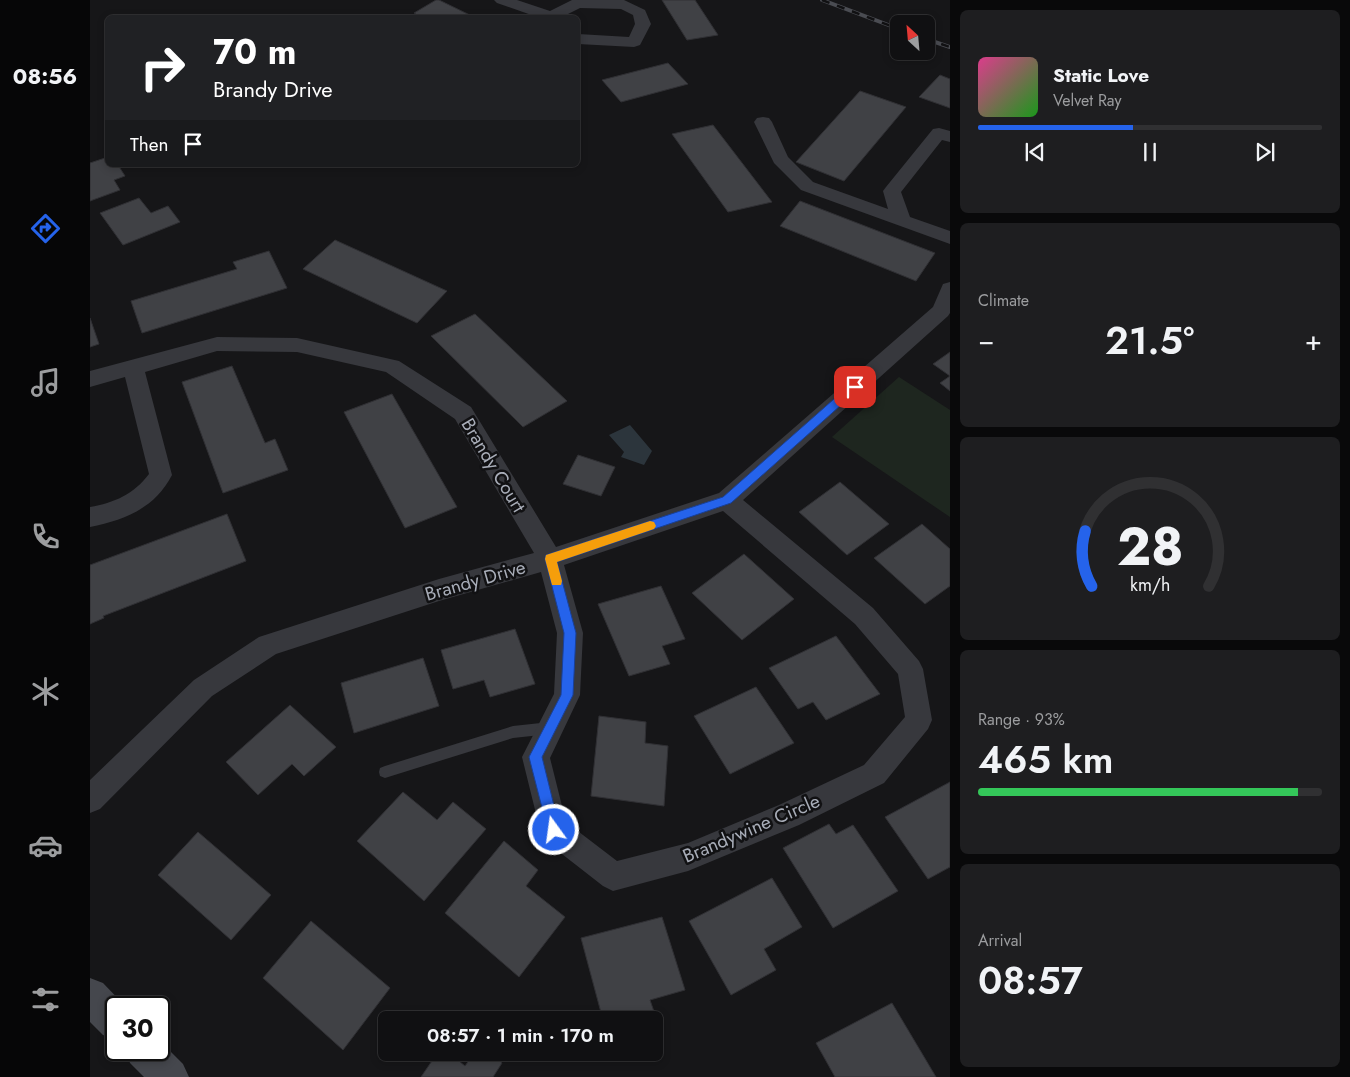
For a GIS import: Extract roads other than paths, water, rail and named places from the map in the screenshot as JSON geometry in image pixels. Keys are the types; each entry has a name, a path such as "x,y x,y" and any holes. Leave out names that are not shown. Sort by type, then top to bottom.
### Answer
{"street":[{"path":"502,0 545,15"},
{"path":"555,15 578,3 624,5 640,13 643,24 634,42 580,39"},
{"path":"763,122 780,159 807,186 950,238"},
{"path":"901,219 892,191 939,133 950,137"},
{"name":"Brandy Drive","path":"90,799 203,688 268,645 438,590 550,559 727,500 941,311 950,289"},
{"name":"Brandy Court","path":"90,379 217,344 297,345 392,366 463,412 550,559"},
{"path":"90,517 111,513 134,502 151,491 161,475 133,367"},
{"name":"Brandywine Circle","path":"550,559 570,633 567,695 536,757 554,830 613,876 688,857 789,815 874,774 919,720 910,669 870,623 782,545 727,500"},
{"path":"90,996 105,1011"},
{"path":"154,1061 170,1077"}],"lane":[{"path":"385,772 513,732 550,728"}],"railway":[{"path":"822,0 890,26"},
{"path":"935,42 950,47"}]}
